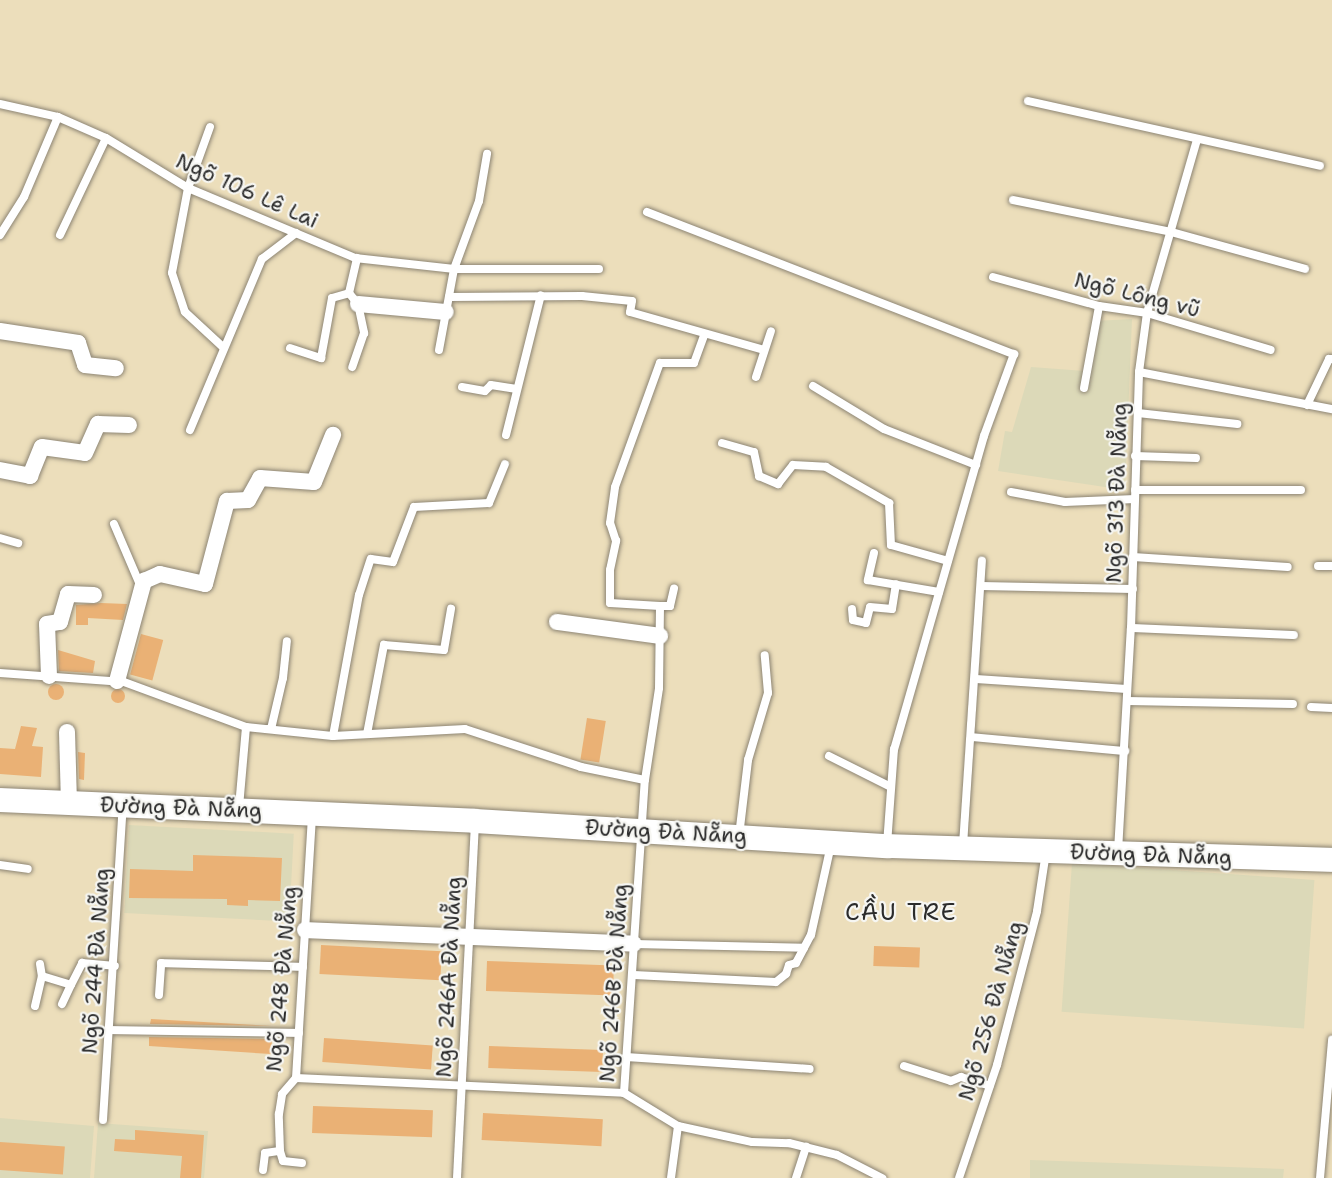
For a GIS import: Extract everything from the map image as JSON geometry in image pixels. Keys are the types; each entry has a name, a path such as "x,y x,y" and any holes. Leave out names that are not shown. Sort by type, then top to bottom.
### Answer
{"main road":[{"name":"Đường Đà Nẵng","path":"0,800 476,821 887,846 1332,860"}],"street":[{"path":"354,298 448,304"},
{"path":"0,331 78,343 85,365 116,368"},
{"path":"0,470 30,476 42,447 85,453 98,424 129,425"},
{"path":"117,681 144,581 159,574 205,584 227,501 248,500 260,478 314,482 333,435"},
{"path":"49,676 47,624 60,622 68,594 94,595"},
{"path":"557,622 660,636"},
{"path":"67,732 69,803"},
{"path":"305,930 634,944"}],"lane":[{"path":"1028,102 1320,166"},
{"name":"Ngõ 106 Lê Lai","path":"0,104 58,117 106,138 188,188 357,258 454,268 599,268"},
{"path":"0,235 24,197 58,117"},
{"path":"210,127 188,188 171,273 185,312 224,348"},
{"path":"60,235 106,138"},
{"name":"Ngõ 313 Đà Nẵng","path":"1118,854 1131,628 1139,372 1147,313 1197,140"},
{"path":"439,350 454,268 479,201 487,154"},
{"path":"1013,200 1171,232 1305,269"},
{"path":"647,212 1014,354 976,465 894,749 887,846"},
{"path":"190,430 262,259 296,233"},
{"path":"352,367 364,333 354,298 357,258"},
{"name":"Ngõ Lông vũ","path":"993,277 1099,306 1147,313 1271,350"},
{"path":"448,304 541,295 632,301 630,312 704,335 764,350"},
{"path":"506,435 541,295"},
{"path":"290,348 321,358 332,298 354,298"},
{"path":"1084,388 1099,306"},
{"path":"756,377 771,331"},
{"path":"674,588 670,606 610,603 610,570 616,541 610,523 615,487 660,363 694,363 704,335"},
{"path":"1307,405 1329,359 1332,359"},
{"path":"1139,372 1332,409"},
{"path":"462,387 485,391 491,385 517,389"},
{"path":"813,386 884,429 976,465"},
{"path":"1138,413 1237,424"},
{"path":"722,442 754,452 759,476 778,484 793,465 825,467 889,503 891,545 948,561"},
{"path":"1135,456 1196,458"},
{"path":"333,736 359,595 371,559 393,561 414,507 489,503 505,464"},
{"path":"1011,492 1065,502 1135,494 1301,490"},
{"path":"114,524 142,590"},
{"path":"0,538 18,543"},
{"path":"874,554 868,580 939,592"},
{"path":"1133,557 1288,567"},
{"path":"963,848 976,679 982,561"},
{"path":"1318,566 1332,566"},
{"path":"852,609 853,620 866,623 870,607 892,609 896,584"},
{"path":"981,586 1132,590"},
{"name":"Ngõ 246B Đà Nẵng","path":"660,606 660,688 645,780 644,830 624,1093 678,1126 752,1142 806,1147 837,1155 882,1178"},
{"path":"367,734 384,645 444,650 451,609"},
{"path":"1131,628 1294,635"},
{"path":"271,729 287,642"},
{"path":"738,836 748,760 768,693 765,655"},
{"path":"0,672 117,681 160,692 246,727 333,736 465,729 581,767 645,780"},
{"path":"976,679 1127,689"},
{"path":"1127,701 1293,704"},
{"path":"1311,707 1332,708"},
{"path":"239,809 246,727"},
{"path":"971,737 1125,751"},
{"path":"829,756 891,787"},
{"name":"Ngõ 244 Đà Nẵng","path":"102,1120 115,966 123,806"},
{"name":"Ngõ 248 Đà Nẵng","path":"280,1151 282,1094 296,1078 312,813"},
{"name":"Ngõ 246A Đà Nẵng","path":"458,1178 476,821"},
{"path":"634,975 776,982 786,974 789,965 796,963 804,948 831,843"},
{"name":"Ngõ 256 Đà Nẵng","path":"959,1178 990,1086 1037,911 1046,851"},
{"path":"0,866 28,869"},
{"path":"634,944 804,948"},
{"path":"62,1004 82,963 115,966"},
{"path":"159,995 161,963 303,967"},
{"path":"35,1006 42,976 40,964"},
{"path":"42,976 70,985"},
{"path":"110,1030 299,1033"},
{"path":"1320,1178 1328,1144 1332,1040"},
{"path":"626,1057 810,1069"},
{"path":"904,1066 951,1081 961,1077 990,1086"},
{"path":"296,1078 624,1093"},
{"path":"671,1178 678,1126"},
{"path":"796,1178 806,1147"},
{"path":"263,1170 265,1153 280,1151 285,1162 302,1164"}],"shaded area":[{"path":"1132,319 1125,490 998,471 1005,431 1012,432 1031,367 1085,371 1095,321"},
{"path":"129,825 294,834 289,922 124,913"},
{"path":"1072,863 1314,880 1304,1029 1062,1012"},
{"path":"0,1118 94,1126 90,1178 0,1178"},
{"path":"98,1123 208,1131 204,1178 94,1178"},
{"path":"1030,1160 1284,1169 1283,1178 1030,1178"}],"building":[{"path":"127,604 123,620 88,618 88,625 76,625 76,605"},
{"path":"141,634 163,640 152,681 130,675"},
{"path":"58,650 95,661 93,673 59,671"},
{"path":"53,684 59,684 64,692 62,698 53,700 48,695 48,689"},
{"path":"115,689 121,689 125,696 121,703 115,703 111,699 111,693"},
{"path":"587,718 606,721 599,762 580,759"},
{"path":"21,726 37,728 32,746 43,747 41,777 0,774 0,748 15,749"},
{"path":"78,752 85,753 84,780 79,779"},
{"path":"193,855 282,858 280,901 248,900 248,906 227,905 227,899 129,898 130,869 193,871"},
{"path":"321,945 442,951 440,980 319,974"},
{"path":"874,946 920,948 919,968 873,966"},
{"path":"487,961 614,965 613,995 486,991"},
{"path":"151,1019 272,1026 150,1024"},
{"path":"149,1037 272,1039 271,1054 149,1046"},
{"path":"324,1038 433,1046 431,1070 322,1062"},
{"path":"489,1046 603,1050 602,1072 488,1068"},
{"path":"313,1106 433,1110 432,1137 312,1133"},
{"path":"483,1113 603,1119 601,1146 482,1140"},
{"path":"135,1130 204,1135 201,1178 180,1178 182,1156 114,1151 115,1139 135,1140"},
{"path":"0,1142 65,1147 63,1174 0,1170"}],"district":[{"name":"CẦU TRE","path":"901,913"}]}
